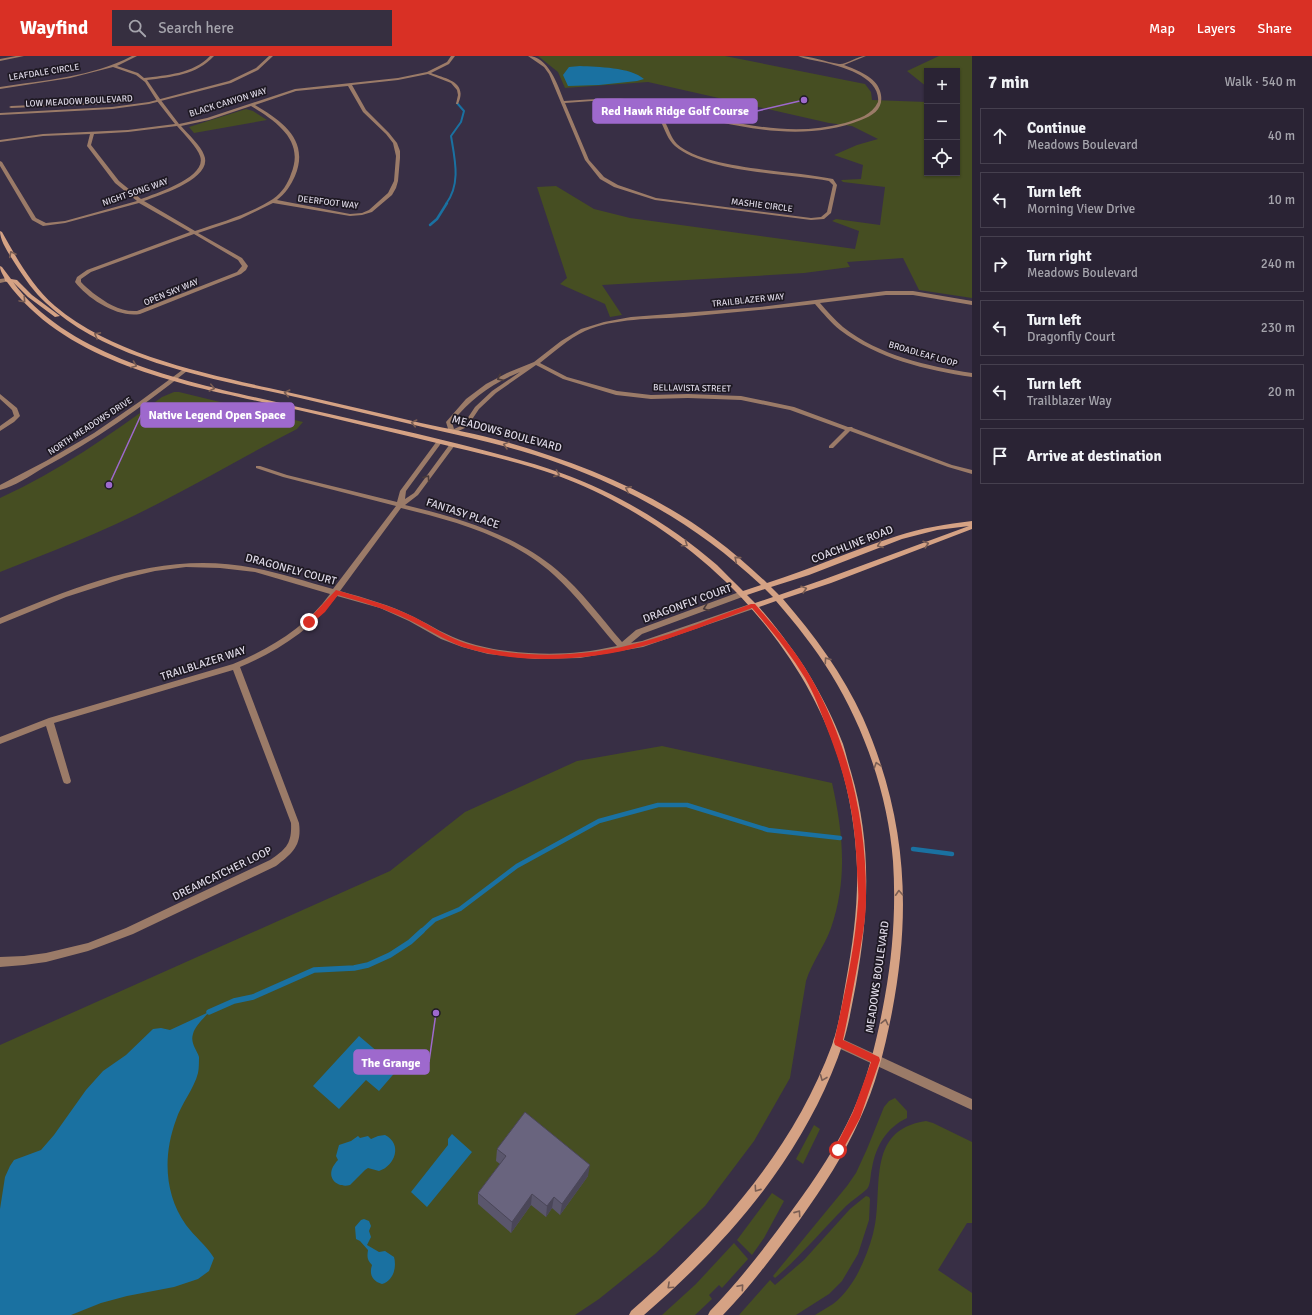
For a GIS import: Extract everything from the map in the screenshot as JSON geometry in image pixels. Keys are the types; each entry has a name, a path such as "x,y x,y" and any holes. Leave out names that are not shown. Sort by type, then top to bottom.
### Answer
{"main road":[{"name":"MEADOWS BOULEVARD","path":"0,232 16,263 33,287 56,309 71,320 118,345 185,370 535,452 574,466 630,490 670,511 713,540 739,561 766,586 819,648 847,693 874,757 887,798 894,837 899,908 898,939 892,978 886,1016 876,1060 856,1114 838,1150 813,1192 761,1264 714,1315"},
{"path":"0,268 16,292 34,311 71,336 120,360 174,379 508,458 576,481 622,504 670,533 696,551 718,570 775,631 817,695 833,732 853,796 859,833 862,900 858,945 838,1042 818,1091 804,1117 776,1163 750,1199 695,1262 635,1315"},
{"path":"7,280 15,281 36,301 58,316 71,320"},
{"path":"348,420 369,420 438,436 452,432"},
{"name":"COACHLINE ROAD","path":"742,594 806,573 900,537 937,528 972,523"},
{"path":"753,606 972,527"}],"street":[{"name":"LEAFDALE CIRCLE","path":"0,60 22,56"},
{"name":"LEAFDALE CIRCLE","path":"0,88 92,72 125,62 135,56"},
{"path":"143,79 182,72 199,67 208,61 212,56"},
{"name":"LOW MEADOW BOULEVARD","path":"0,114 112,108 139,105 192,93 230,82 257,69 271,56"},
{"name":"BLACK CANYON WAY","path":"0,141 43,135 128,131 179,125 208,119 295,90 398,79 428,73 448,63 453,56"},
{"name":"MASHIE CIRCLE","path":"530,56 545,66 551,74 587,160 602,178 616,186 655,199 803,218 822,218 829,213 835,185 831,180 719,163 698,158 675,144 663,122 665,115 673,109"},
{"path":"562,102 619,100 642,102 748,127 775,131 812,131 846,124 863,118 875,111 880,102 880,97 877,88 864,76 842,66 800,56"},
{"path":"842,66 864,56"},
{"name":"NIGHT SONG WAY","path":"0,162 34,219 45,225 65,222 140,201 174,188 192,178 202,168 204,162 202,154 158,100 146,81 137,74 113,66"},
{"path":"428,73 456,85 460,95 457,103"},
{"name":"DEERFOOT WAY","path":"272,201 350,215 362,215 374,210 394,190 397,182 398,155 396,147 391,138 373,122 349,84"},
{"name":"LOW MEADOW BOULEVARD","path":"0,109 41,105 158,100"},
{"path":"194,232 233,220 272,201 285,191 297,170 299,154 294,140 271,116 251,104"},
{"name":"OPEN SKY WAY","path":"92,133 89,145 117,182 140,201 194,232 240,259 245,266 244,270 239,273 147,310 130,314 115,310 78,282 79,278 89,271 194,232"},
{"path":"0,282 7,280"},
{"name":"TRAILBLAZER WAY","path":"536,364 502,376 473,394 449,422 452,432 466,426 477,408 494,392 536,364 574,334 611,322 741,311 871,294 900,293 925,295 972,303"},
{"name":"BROADLEAF LOOP","path":"816,302 841,329 872,347 888,354 933,368 972,375"},
{"name":"BELLAVISTA STREET","path":"536,364 565,378 616,393 651,397 716,397 768,402 798,410 950,466 972,472"},
{"name":"NORTH MEADOWS DRIVE","path":"0,488 42,468 80,446 185,370"},
{"path":"0,396 15,409 17,416 0,429"},
{"path":"831,447 850,428"},
{"name":"TRAILBLAZER WAY","path":"400,505 403,491 439,442"},
{"name":"TRAILBLAZER WAY","path":"0,741 49,721 236,666 291,637 322,610 400,505 416,494 452,445"},
{"name":"FANTASY PLACE","path":"258,467 285,476 400,505 482,529 521,547 543,562 564,580 622,647"},
{"name":"DRAGONFLY COURT","path":"0,621 95,583 118,576 175,565 195,564 255,570 336,592 382,606 412,619 444,637 465,645 512,655 558,656 601,652 643,644 753,606"},
{"name":"DRAGONFLY COURT","path":"622,647 639,632 742,594"},
{"name":"DREAMCATCHER LOOP","path":"0,962 21,962 49,958 99,944 274,863 292,848 296,834 295,823 236,666"},
{"path":"49,721 67,781"},
{"path":"838,1042 972,1105"}],"green space":[{"path":"538,56 725,56 865,84 871,92 872,100 924,102 924,176 960,176 960,68 924,68 924,85 907,71 939,56 972,56 972,298 919,290 903,258 847,262 850,267 804,273 602,285 622,315 610,317 605,304 560,284 567,278 537,187 556,186 594,209 630,218 855,249 859,231 832,221 836,219 880,225 885,187 843,182 841,180 861,179 863,165 834,155 857,145 878,139 852,126 829,123 648,82 565,88 558,72"},
{"path":"246,109 253,111 267,120 194,133 189,127"},
{"path":"174,392 303,422 297,429 125,520 0,572 0,498 43,476 84,452 162,397"},
{"path":"662,746 832,783 841,837 842,874 840,892 831,928 811,967 806,981 790,1078 754,1141 705,1206 655,1254 599,1299 575,1315 0,1315 0,1045 390,871 465,812 577,761"},
{"path":"895,1098 907,1111 907,1118 893,1127 879,1145 867,1189 846,1206 803,1252 775,1278 773,1276 856,1173 884,1107 889,1101"},
{"path":"926,1121 972,1142 972,1223 967,1223 938,1270 972,1293 972,1315 815,1315 833,1304 847,1290 863,1263 873,1234 876,1218 880,1166 885,1150 893,1137 906,1127"},
{"path":"814,1125 820,1129 803,1164 796,1159"},
{"path":"772,1193 784,1201 764,1238 752,1255 737,1240"},
{"path":"866,1196 870,1199 869,1220 858,1254 842,1281 829,1294 796,1315 739,1315 770,1280 775,1285 804,1260 850,1209"},
{"path":"734,1243 748,1259 722,1288 719,1285 709,1295 712,1299 695,1315 662,1315 696,1284"}],"water":[{"path":"569,67 604,67 622,70 631,72 644,79 599,85 568,86 563,75"},
{"path":"209,1012 197,1025 192,1037 199,1057 198,1073 194,1085 181,1108 172,1133 169,1147 168,1174 173,1200 179,1213 186,1225 208,1249 214,1258 209,1271 198,1279 174,1287 127,1296 101,1303 71,1315 0,1315 0,1209 5,1177 14,1160 41,1150 54,1135 86,1090 103,1071 126,1055 153,1029 161,1028 170,1030"},
{"path":"359,1036 398,1069 379,1091 366,1080 339,1109 313,1086"},
{"path":"452,1134 472,1152 427,1207 411,1192 448,1145 448,1139"},
{"path":"385,1135 391,1139 395,1149 393,1160 389,1165 379,1171 368,1168 350,1185 342,1185 333,1180 331,1173 338,1160 336,1156 339,1145 351,1141 358,1136 360,1138 368,1136 371,1139"},
{"path":"364,1219 369,1221 371,1226 369,1231 371,1237 367,1245 379,1252 385,1251 394,1257 395,1265 393,1274 389,1280 382,1284 372,1277 372,1265 369,1262 368,1250 360,1241 356,1239 355,1227 361,1220"}],"building":[{"path":"525,1112 590,1165 562,1204 554,1197 547,1206 532,1194 512,1222 478,1193 506,1156 497,1149"}],"waterway":[{"path":"446,204 454,188 456,172 451,136 461,122 464,111 457,103"},
{"path":"430,225 437,219 447,203"},
{"path":"421,932 434,920 460,909 517,866 599,821 658,805 687,805 768,830 840,838"},
{"path":"913,849 952,854"},
{"path":"209,1012 234,1001 253,997 314,970 354,968 368,965 390,955 410,942 422,931"}],"place":[{"name":"Red Hawk Ridge Golf Course","path":"804,100"},
{"name":"Native Legend Open Space","path":"109,485"},
{"name":"The Grange","path":"436,1013"}],"route":[{"path":"309,622 322,610 336,592 382,606 402,614 444,637 465,645 512,655 558,656 601,652 643,644 753,606 775,631 792,655 807,677 820,702 833,732 844,764 853,796 859,833 862,866 860,928 847,1002 838,1042 876,1060 856,1114 838,1150"}]}
